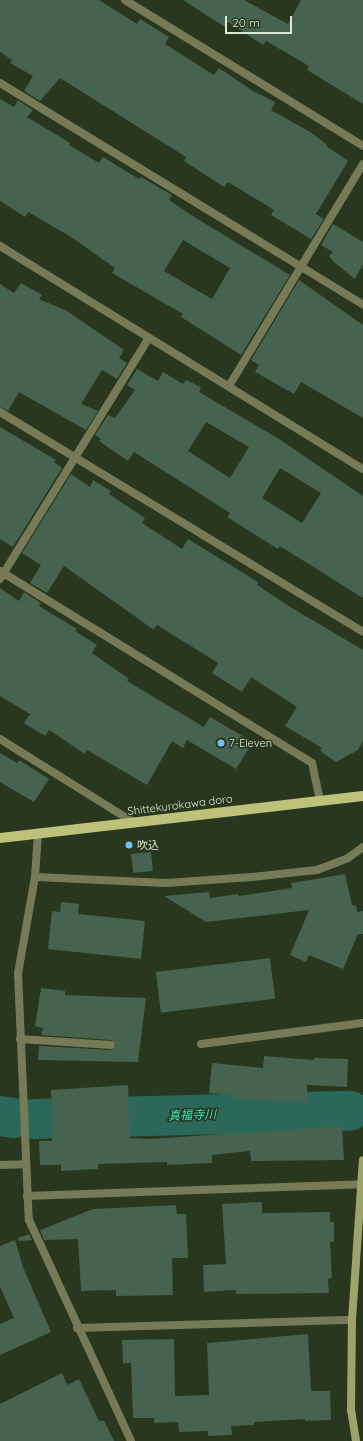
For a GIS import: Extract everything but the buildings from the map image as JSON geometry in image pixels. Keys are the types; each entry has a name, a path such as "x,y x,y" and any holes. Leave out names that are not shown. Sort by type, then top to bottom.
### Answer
{"main road":[{"name":"Shittekurokawa doro","path":"0,838 363,796"}],"street":[{"path":"125,0 363,146"},
{"path":"0,83 363,305"},
{"path":"229,386 363,164"},
{"path":"0,246 363,469"},
{"path":"150,338 1,574 312,763 320,800"},
{"path":"0,412 363,632"},
{"path":"0,739 133,822"},
{"path":"38,833 35,877 18,974 25,1164 29,1220 77,1328 131,1441"},
{"path":"35,877 166,883 252,877 316,870 348,858 363,847"},
{"path":"201,1044 363,1024"},
{"path":"20,1039 111,1045"},
{"path":"356,1441 351,1410 352,1320 363,1160"},
{"path":"0,1165 25,1164"},
{"path":"27,1196 362,1184"},
{"path":"77,1328 352,1320"}],"waterway":[{"name":"真福寺川","path":"34,1119 350,1111"},
{"name":"真福寺川","path":"0,1116 14,1118"}],"place":[{"name":"7-Eleven","path":"221,743"},
{"name":"吹込","path":"129,845"}]}
